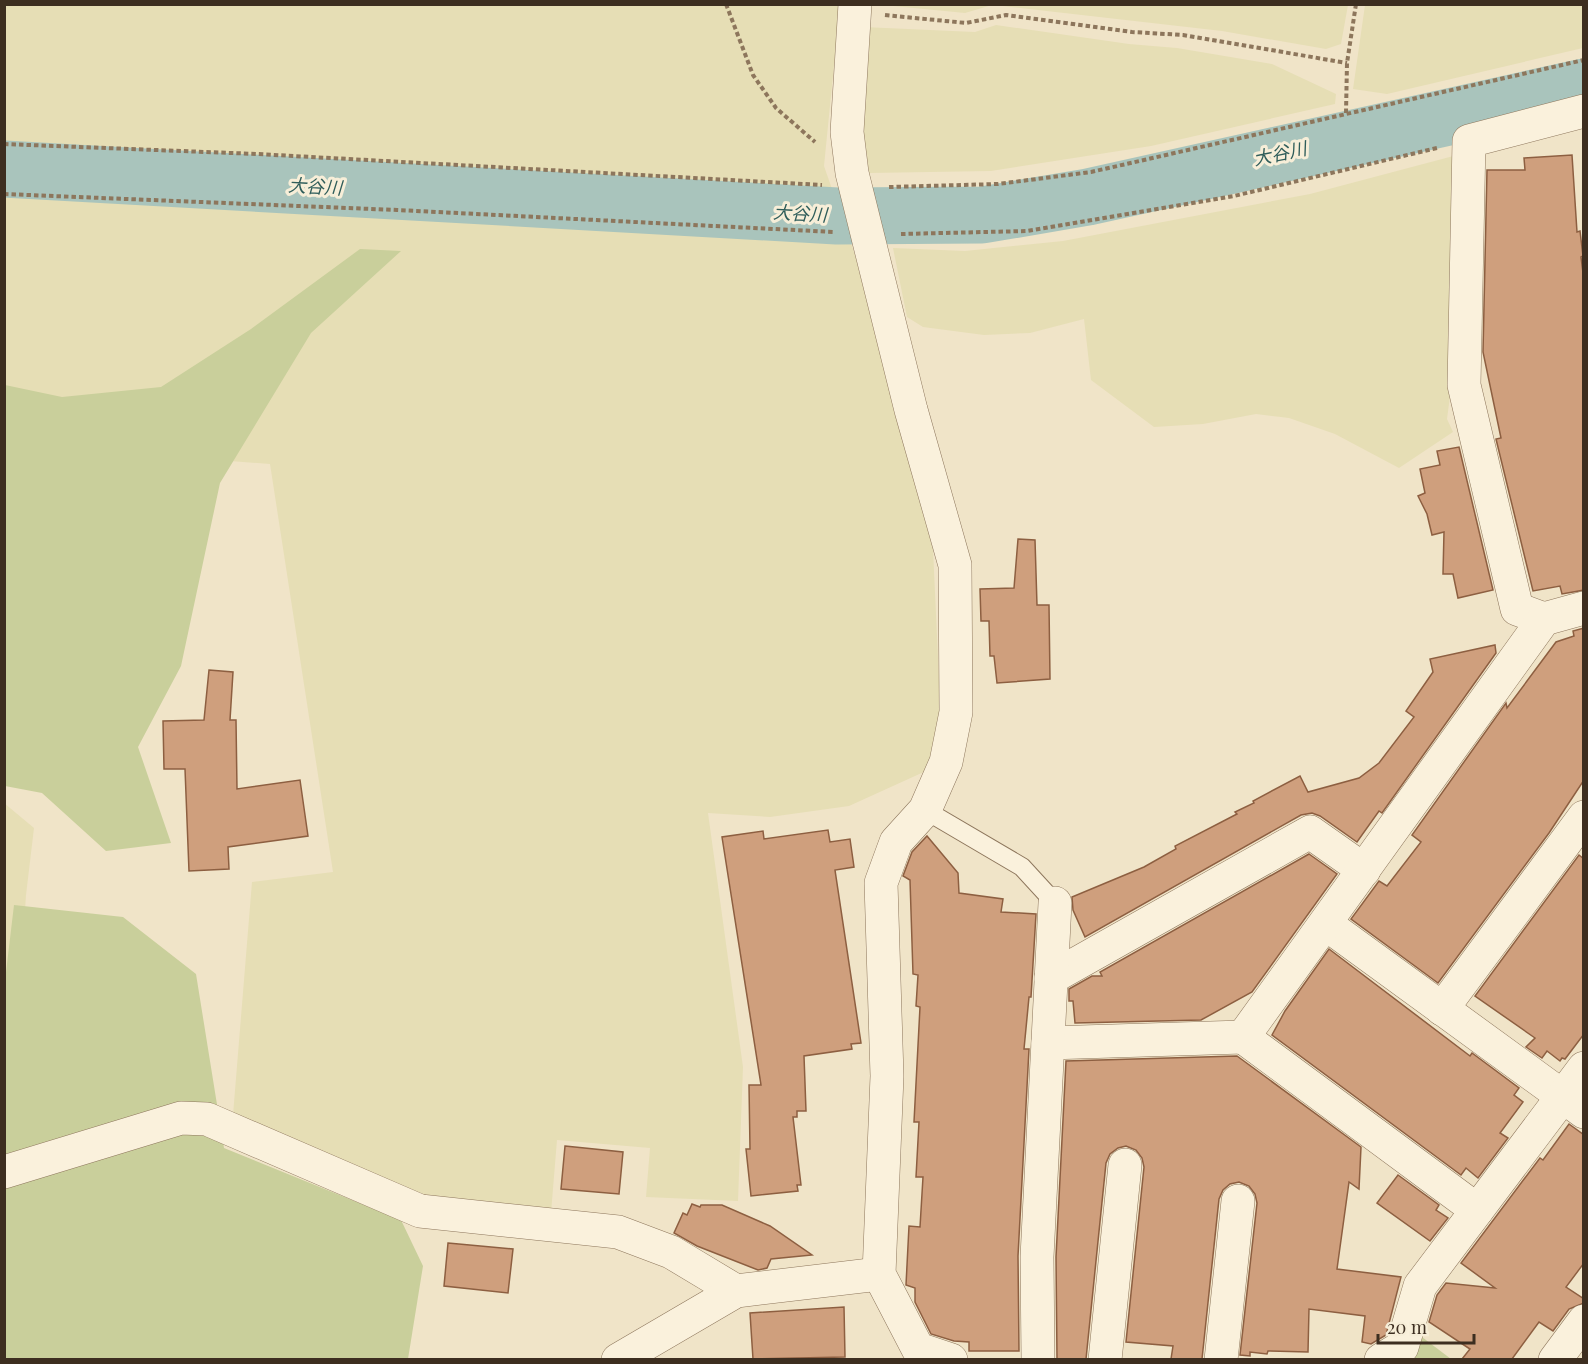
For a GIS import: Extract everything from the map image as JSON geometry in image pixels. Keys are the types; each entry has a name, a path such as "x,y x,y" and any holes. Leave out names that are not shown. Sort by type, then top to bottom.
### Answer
{"street":[{"path":"855,8 846,132 854,180 911,410 955,565 956,712 946,762 925,810 896,843 881,883 887,1076 879,1274 918,1354 951,1359"},
{"path":"1544,620 1516,609 1464,385 1469,141 1584,111"},
{"path":"1243,1037 1544,620 1584,608"},
{"path":"1442,1009 1584,817"},
{"path":"1051,978 1310,832 1364,870"},
{"path":"1038,1359 1036,1257 1055,903"},
{"path":"1326,924 1573,1105"},
{"path":"1048,1043 1243,1037 1477,1210"},
{"path":"1381,1359 1402,1347 1420,1286 1477,1210 1573,1105 1584,1068"},
{"path":"4,1172 181,1118 207,1119 420,1211 618,1232 671,1252 736,1291"},
{"path":"1105,1359 1125,1165"},
{"path":"1221,1359 1238,1201"},
{"path":"618,1359 736,1291 879,1274"},
{"path":"1555,1359 1584,1321"}],"lane":[{"path":"925,810 1022,867 1055,903"}],"path":[{"path":"726,4 753,75 776,108 854,180"},
{"path":"1346,113 1347,63 1356,4"},
{"path":"855,8 966,23 1005,15 1132,32 1183,35 1347,63"},
{"path":"4,144 854,180 999,184 1091,172 1584,60"},
{"path":"4,194 867,234 1027,231 1234,196 1469,141"}],"shaded area":[{"path":"992,4 965,13 883,5"},
{"path":"1348,4 1341,44 1326,49 1222,31 994,5"},
{"path":"4,5 840,5 824,166 855,255 933,549 941,723 926,771 849,806 770,817 708,813 743,1067 738,1201 646,1197 650,1148 557,1140 551,1213 423,1194 233,1115 252,882 333,872 270,464 5,444"},
{"path":"1365,5 1583,5 1583,48 1387,94 1353,89"},
{"path":"996,25 1129,44 1177,48 1272,64 1336,94 1335,104 1151,146 991,171 869,173 863,130 863,27 975,32"},
{"path":"1461,154 1457,343 1447,419 1453,432 1399,468 1335,434 1289,418 1256,414 1203,424 1154,427 1091,380 1084,319 1030,333 984,335 923,327 907,317 893,248 965,251 1063,241 1310,194"},
{"path":"4,803 34,828 26,895 10,1145 4,1146"}],"green space":[{"path":"360,249 401,251 311,333 220,483 181,666 138,747 171,843 106,851 42,793 5,786 5,385 62,397 161,387 251,329"},
{"path":"14,905 123,917 196,974 224,1148 401,1220 423,1266 408,1359 5,1360 4,989"},
{"path":"1418,1334 1451,1359 1412,1360"}],"building":[{"path":"1572,155 1577,232 1580,231 1584,281 1584,590 1562,594 1560,586 1533,591 1496,439 1501,438 1483,352 1487,170 1525,170 1524,158"},
{"path":"1459,447 1493,590 1458,598 1453,574 1443,574 1444,532 1432,535 1427,514 1418,496 1425,493 1420,469 1440,465 1437,451"},
{"path":"1018,539 1035,540 1037,605 1049,605 1050,679 997,683 994,656 990,656 989,621 981,621 980,589 1014,588"},
{"path":"1584,628 1584,780 1549,833 1438,983 1351,919 1379,881 1387,886 1421,842 1412,835 1506,703 1507,708 1556,642 1574,636 1573,631"},
{"path":"1495,645 1496,653 1382,813 1379,811 1357,842 1320,816 1312,813 1301,815 1085,937 1073,910 1072,897 1144,867 1176,849 1175,846 1237,814 1235,812 1254,803 1253,801 1300,776 1308,792 1359,778 1379,763 1414,717 1406,711 1433,672 1430,659"},
{"path":"209,670 233,672 230,720 236,720 237,789 300,780 308,836 228,847 229,869 189,871 185,769 164,769 163,721 204,720"},
{"path":"828,830 830,842 850,839 854,867 835,870 861,1043 851,1044 852,1049 804,1056 806,1111 797,1111 797,1117 793,1117 801,1185 797,1185 798,1191 751,1196 746,1149 750,1149 749,1085 761,1085 722,837 763,831 764,839"},
{"path":"927,836 958,873 959,893 1003,899 1001,912 1036,914 1031,997 1029,997 1024,1049 1029,1049 1018,1256 1019,1351 969,1351 969,1342 954,1341 931,1334 915,1302 915,1288 906,1285 909,1226 920,1227 923,1177 916,1177 919,1122 914,1122 920,1007 916,1006 918,975 913,974 910,880 903,876 912,852"},
{"path":"1309,854 1337,874 1252,992 1201,1020 1075,1023 1073,1001 1069,1001 1069,989 1092,976 1102,976 1100,972"},
{"path":"1579,855 1584,859 1584,1034 1565,1059 1562,1058 1560,1061 1547,1051 1542,1058 1526,1047 1535,1038 1475,996"},
{"path":"1329,949 1470,1056 1472,1053 1519,1088 1514,1095 1523,1102 1500,1133 1508,1138 1478,1178 1466,1168 1461,1175 1272,1035 1285,1011"},
{"path":"1237,1056 1361,1147 1359,1189 1349,1182 1337,1269 1401,1277 1386,1335 1371,1344 1362,1342 1365,1316 1309,1309 1308,1352 1268,1351 1267,1354 1250,1352 1250,1356 1240,1355 1257,1203 1255,1194 1249,1186 1239,1182 1230,1184 1223,1190 1219,1199 1202,1359 1171,1359 1173,1346 1126,1342 1144,1167 1142,1158 1136,1150 1126,1146 1110,1154 1106,1163 1086,1359 1057,1359 1056,1257 1066,1061"},
{"path":"1569,1124 1584,1135 1584,1263 1566,1287 1584,1299 1584,1303 1569,1309 1553,1331 1539,1322 1512,1359 1462,1359 1470,1349 1429,1322 1437,1295 1446,1283 1495,1288 1461,1263 1540,1158 1543,1160"},
{"path":"565,1146 623,1152 619,1194 561,1189"},
{"path":"1398,1175 1439,1205 1436,1210 1448,1218 1430,1241 1377,1203"},
{"path":"692,1204 700,1207 701,1205 722,1205 770,1226 812,1255 771,1259 767,1268 758,1270 697,1246 674,1233 683,1213 687,1215"},
{"path":"448,1243 513,1249 508,1293 444,1286"},
{"path":"844,1307 845,1357 753,1359 750,1313"}],"waterway":[{"name":"大谷川","path":"4,169 837,216 982,215 1088,197 1584,87"}]}
